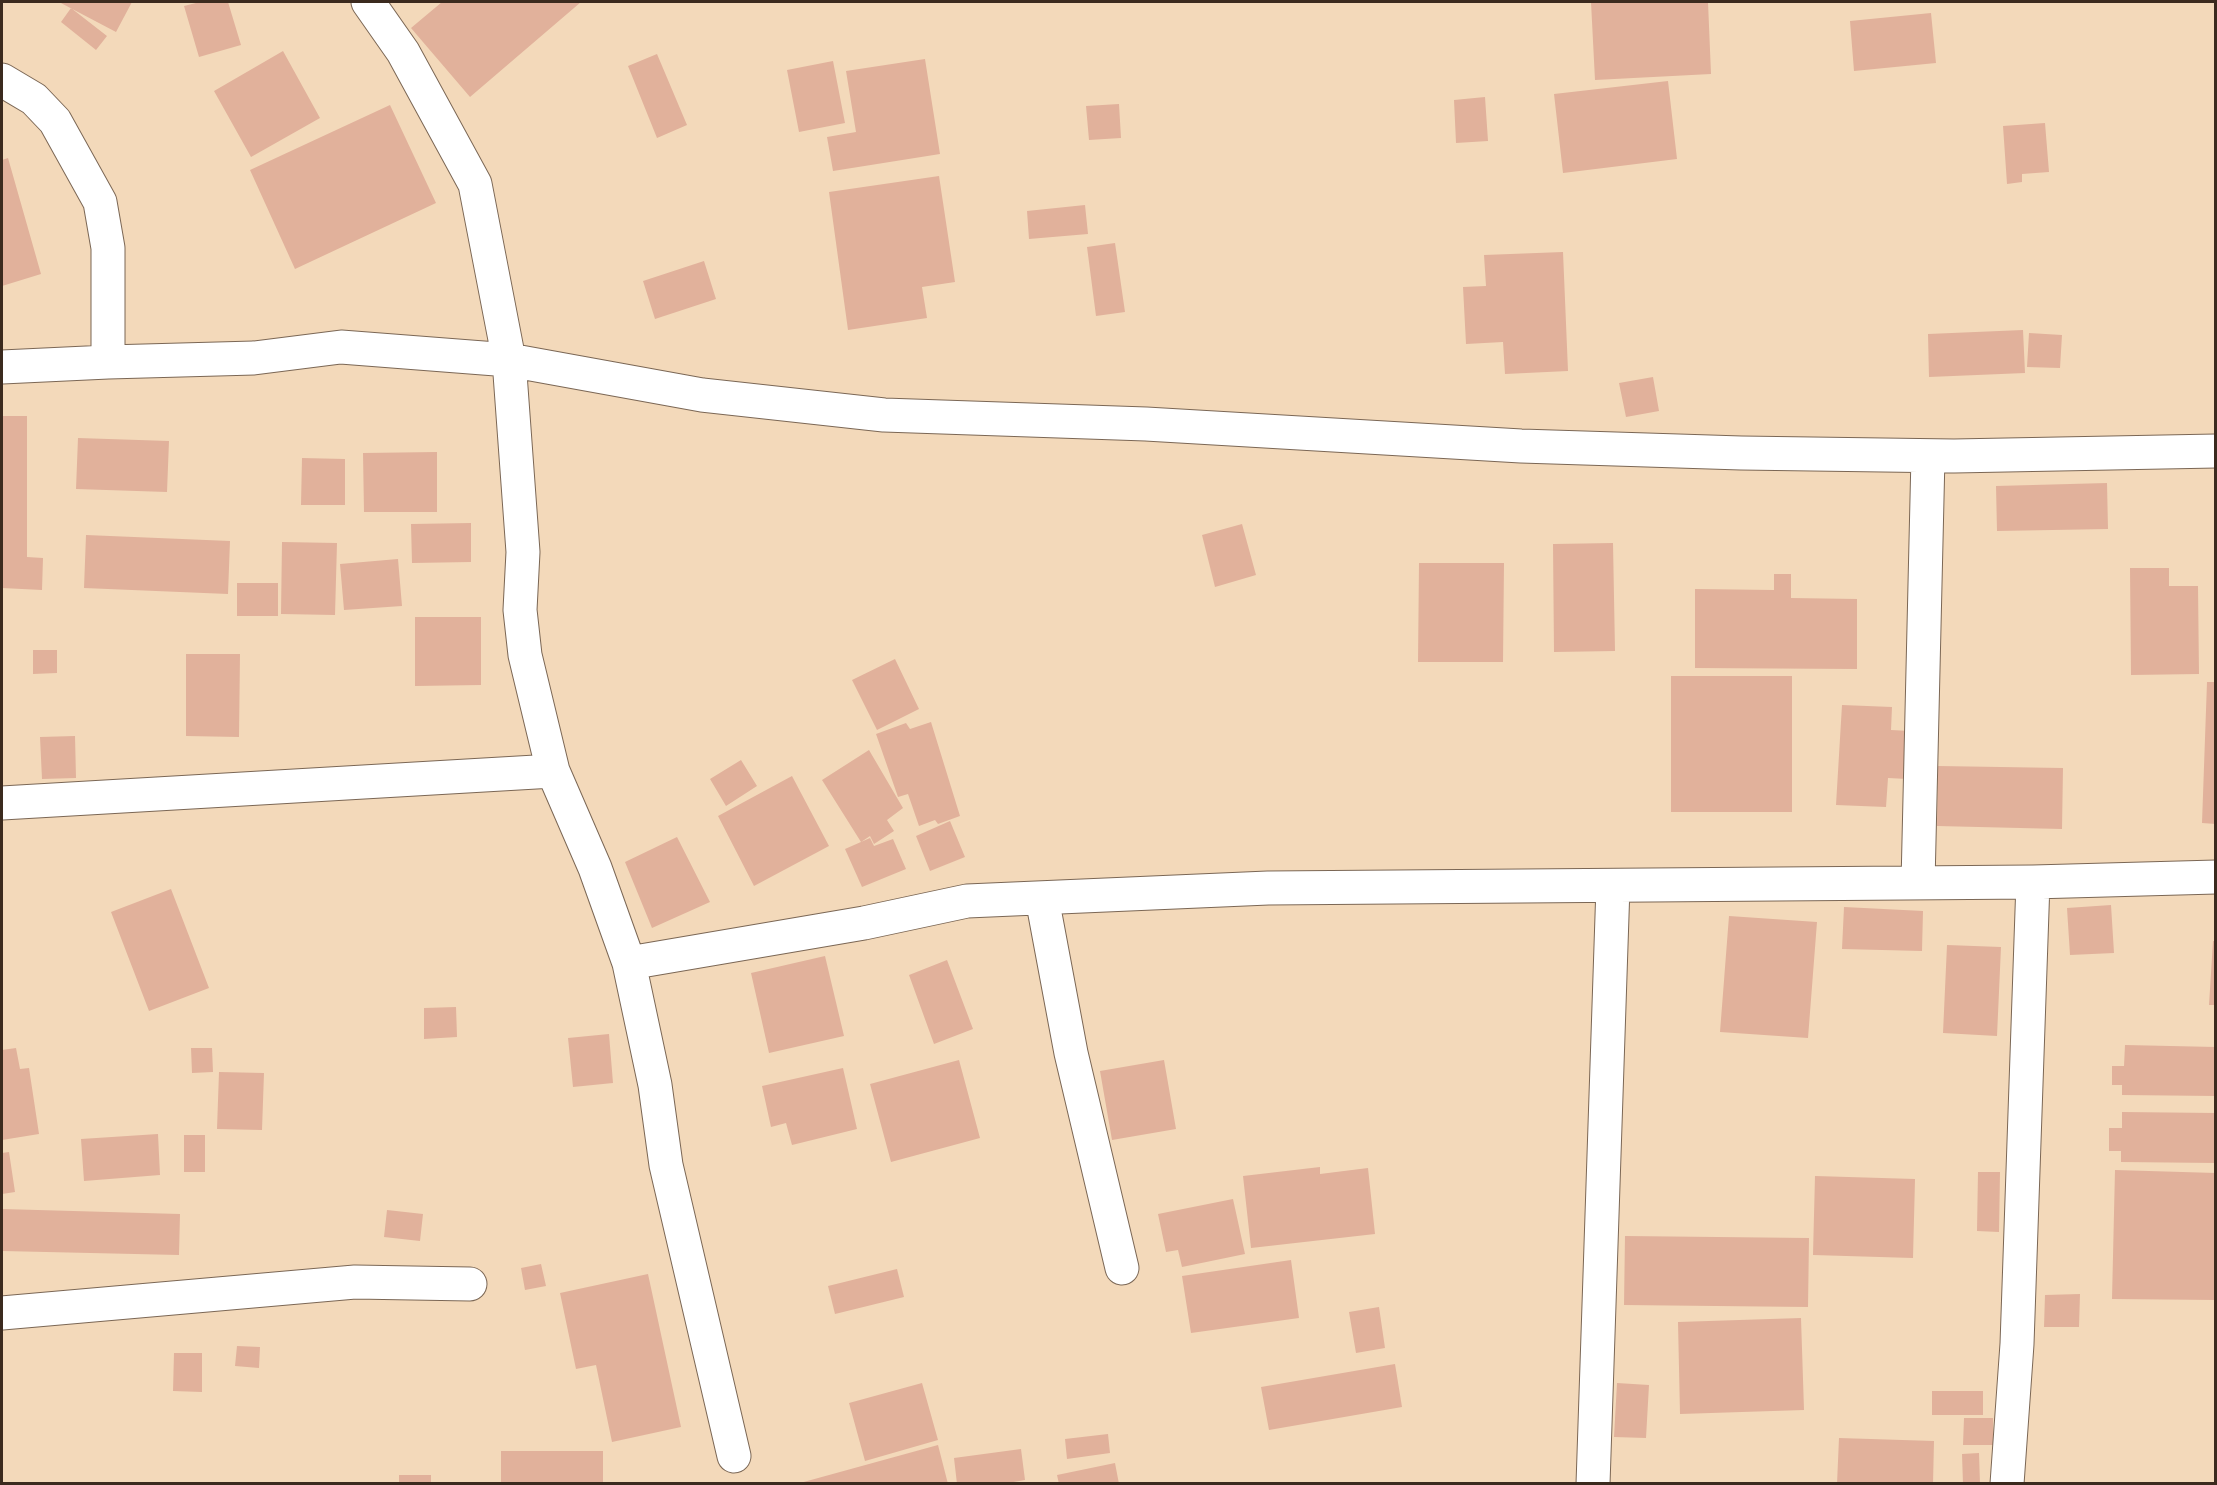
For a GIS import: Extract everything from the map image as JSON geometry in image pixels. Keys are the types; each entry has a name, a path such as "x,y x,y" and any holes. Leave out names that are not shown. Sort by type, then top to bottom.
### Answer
{"street":[{"path":"368,2 403,52 475,184 509,360 523,552 520,610 525,655 553,771 595,868 629,963 655,1085 666,1165 734,1456"},
{"path":"2,80 34,99 55,121 100,202 108,248 108,362"},
{"path":"2,367 254,358 341,347 509,360 702,395 884,415 1146,424 1533,447 1741,453 1928,456 2216,451"},
{"path":"1918,883 1928,456"},
{"path":"2,803 553,771"},
{"path":"629,963 864,923 967,902 1268,888 2032,882 2216,877"},
{"path":"2007,1484 2017,1344 2032,882"},
{"path":"1593,1484 1613,886"},
{"path":"1042,898 1071,1053 1122,1268"},
{"path":"2,1313 355,1282 470,1284"}],"building":[{"path":"59,2 132,2 116,32"},
{"path":"200,2 228,2 241,45 199,57 184,6"},
{"path":"442,2 581,2 470,97 411,28"},
{"path":"1591,2 1708,2 1711,74 1595,80"},
{"path":"71,8 107,36 96,50 61,22"},
{"path":"1931,13 1936,63 1854,71 1850,21"},
{"path":"283,51 320,118 251,157 214,91"},
{"path":"657,54 687,125 657,138 628,66"},
{"path":"925,59 940,154 833,171 827,137 856,132 846,71"},
{"path":"833,61 845,123 799,132 787,70"},
{"path":"1668,81 1677,159 1563,173 1554,94"},
{"path":"1485,97 1488,141 1456,143 1454,100"},
{"path":"1119,104 1121,138 1089,140 1086,106"},
{"path":"390,105 436,203 295,269 250,170"},
{"path":"2045,123 2049,172 2022,174 2022,182 2007,184 2003,126"},
{"path":"8,158 41,274 2,286 2,160"},
{"path":"939,176 955,282 922,287 927,318 848,330 829,192"},
{"path":"1085,205 1088,234 1029,239 1027,211"},
{"path":"1115,243 1125,312 1096,316 1087,247"},
{"path":"1563,252 1568,371 1505,374 1503,342 1466,344 1463,287 1486,286 1484,255"},
{"path":"704,261 716,299 655,319 643,281"},
{"path":"2023,330 2025,373 1929,377 1928,334"},
{"path":"2029,333 2062,335 2060,368 2027,367"},
{"path":"1653,377 1659,411 1626,417 1619,383"},
{"path":"2,416 27,416 27,557 43,558 42,590 2,588"},
{"path":"78,438 169,441 167,492 76,489"},
{"path":"437,452 437,512 364,512 363,453"},
{"path":"302,458 345,459 345,505 301,505"},
{"path":"2107,483 2108,529 1997,531 1996,486"},
{"path":"471,523 471,562 412,563 411,524"},
{"path":"1242,524 1256,575 1215,587 1202,535"},
{"path":"86,535 230,541 228,594 84,588"},
{"path":"282,542 337,543 335,615 281,614"},
{"path":"1613,543 1615,651 1554,652 1553,544"},
{"path":"398,559 402,606 344,610 340,564"},
{"path":"1419,563 1504,563 1503,662 1418,662"},
{"path":"2130,568 2169,568 2169,586 2198,586 2199,674 2131,675"},
{"path":"1774,574 1791,574 1791,598 1857,599 1857,669 1695,668 1695,589 1774,590"},
{"path":"237,583 278,583 278,616 237,616"},
{"path":"415,617 481,617 481,685 415,686"},
{"path":"33,650 57,650 57,673 33,674"},
{"path":"186,654 240,654 239,737 186,736"},
{"path":"895,659 919,709 877,730 852,680"},
{"path":"1671,676 1792,676 1792,812 1671,812"},
{"path":"2207,682 2216,682 2216,824 2202,823"},
{"path":"1842,705 1892,707 1891,730 1910,731 1907,779 1888,778 1886,807 1836,805"},
{"path":"931,722 960,816 938,824 935,820 919,826 908,794 898,797 876,734 906,723 910,729"},
{"path":"75,736 76,778 42,779 40,737"},
{"path":"869,750 903,808 887,820 894,831 874,844 870,836 861,842 822,780"},
{"path":"741,760 757,786 726,806 710,779"},
{"path":"1938,766 2063,768 2062,829 1937,826"},
{"path":"792,776 829,846 754,886 718,816"},
{"path":"950,821 965,857 930,871 916,836"},
{"path":"677,837 710,902 652,928 625,862"},
{"path":"870,838 874,846 893,839 906,869 862,887 845,849"},
{"path":"171,889 209,988 149,1011 111,912"},
{"path":"2111,905 2114,953 2070,955 2067,908"},
{"path":"1844,907 1923,911 1922,951 1842,949"},
{"path":"1729,916 1817,922 1808,1038 1720,1032"},
{"path":"2213,941 2216,941 2216,1005 2209,1005"},
{"path":"1947,945 2001,947 1997,1036 1943,1033"},
{"path":"825,956 844,1036 769,1053 751,973"},
{"path":"947,960 973,1029 934,1044 909,975"},
{"path":"456,1007 457,1037 424,1039 424,1008"},
{"path":"609,1034 613,1083 573,1087 568,1038"},
{"path":"2125,1045 2216,1047 2216,1096 2122,1095 2122,1085 2112,1085 2112,1066 2124,1066"},
{"path":"16,1048 20,1069 29,1068 39,1134 2,1140 2,1050"},
{"path":"191,1048 212,1048 213,1072 192,1073"},
{"path":"959,1060 980,1138 891,1162 870,1084"},
{"path":"1164,1060 1176,1129 1112,1140 1100,1071"},
{"path":"843,1068 857,1129 792,1145 786,1123 771,1127 762,1086"},
{"path":"219,1072 264,1073 262,1130 217,1129"},
{"path":"2122,1112 2216,1113 2216,1163 2121,1162 2121,1151 2109,1151 2109,1128 2122,1128"},
{"path":"158,1134 160,1175 84,1181 81,1139"},
{"path":"184,1135 205,1135 205,1172 184,1172"},
{"path":"9,1152 15,1192 2,1194 2,1153"},
{"path":"1320,1167 1320,1174 1368,1168 1375,1234 1251,1248 1243,1176"},
{"path":"2115,1170 2216,1173 2216,1300 2112,1299"},
{"path":"1978,1172 2000,1172 1999,1232 1977,1231"},
{"path":"1815,1176 1915,1179 1913,1258 1813,1255"},
{"path":"1233,1199 1245,1254 1182,1267 1178,1250 1166,1252 1158,1214"},
{"path":"2,1209 180,1214 179,1255 2,1251"},
{"path":"387,1210 423,1214 420,1241 384,1237"},
{"path":"1625,1236 1809,1238 1808,1307 1624,1305"},
{"path":"1291,1260 1299,1318 1191,1333 1182,1276"},
{"path":"541,1264 546,1286 525,1290 521,1268"},
{"path":"897,1269 904,1297 835,1314 828,1286"},
{"path":"648,1274 681,1427 612,1442 596,1365 576,1369 560,1293"},
{"path":"2080,1294 2079,1327 2044,1327 2045,1295"},
{"path":"1379,1307 1385,1348 1356,1353 1349,1312"},
{"path":"1801,1318 1804,1410 1680,1414 1678,1322"},
{"path":"237,1346 260,1347 259,1368 235,1366"},
{"path":"174,1353 202,1353 202,1392 173,1391"},
{"path":"1395,1364 1402,1407 1269,1430 1261,1387"},
{"path":"922,1383 938,1440 865,1461 849,1403"},
{"path":"1617,1383 1649,1385 1646,1438 1614,1437"},
{"path":"1932,1391 1983,1391 1983,1415 1932,1415"},
{"path":"1964,1418 1993,1418 1993,1445 1963,1445"},
{"path":"1108,1434 1110,1453 1067,1459 1065,1439"},
{"path":"1839,1438 1934,1441 1933,1484 1837,1484"},
{"path":"938,1445 948,1484 800,1484 800,1483"},
{"path":"1021,1449 1025,1480 1002,1484 957,1484 954,1458"},
{"path":"501,1451 603,1451 603,1484 501,1484"},
{"path":"1979,1453 1980,1484 1963,1484 1962,1454"},
{"path":"1115,1463 1119,1484 1059,1484 1057,1475"},
{"path":"399,1475 431,1475 431,1484 399,1484"}]}
